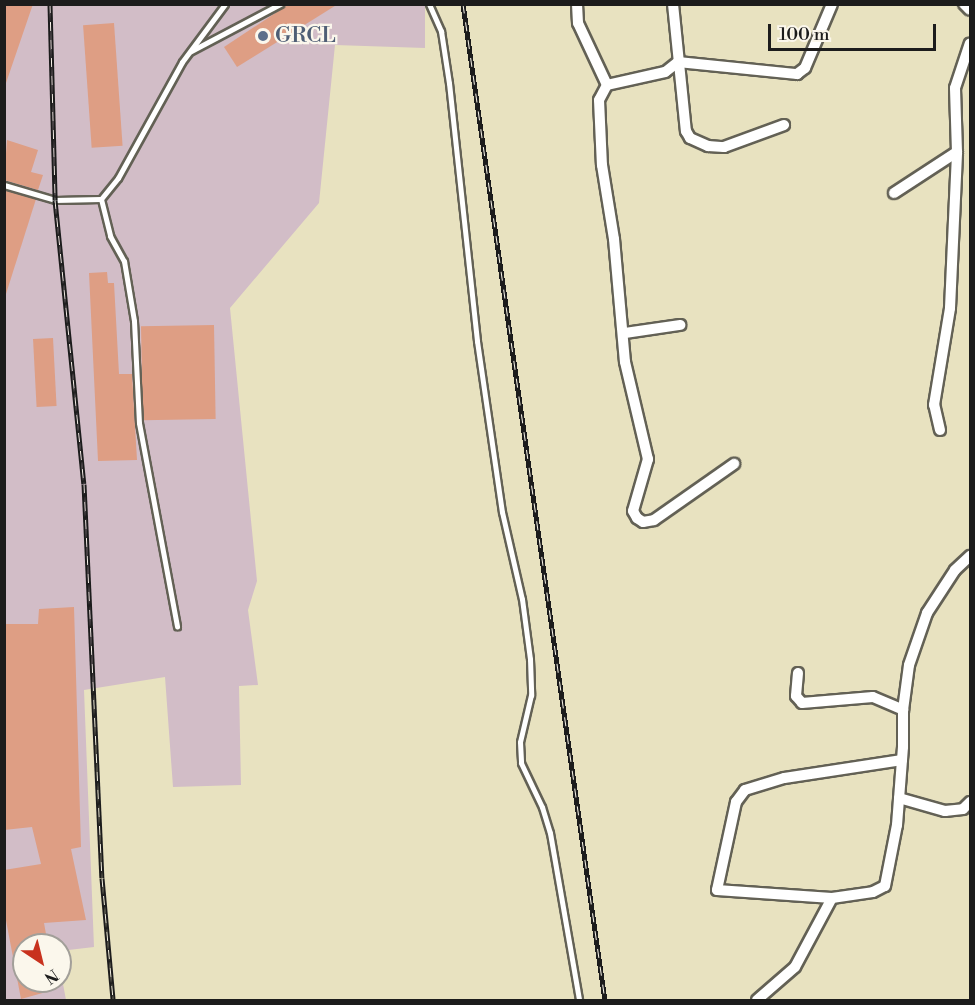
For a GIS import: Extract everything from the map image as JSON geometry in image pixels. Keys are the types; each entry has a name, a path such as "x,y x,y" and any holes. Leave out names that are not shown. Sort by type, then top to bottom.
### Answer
{"street":[{"path":"577,4 578,23 607,85"},
{"path":"673,4 686,130 690,138 708,146 724,147 784,125"},
{"path":"734,464 654,520 643,522 633,511 648,459 625,362 625,333 599,122 599,100 607,85 665,72 678,62 797,74 805,68 832,4"},
{"path":"964,4 970,10"},
{"path":"940,430 934,405 950,308 957,152 955,88 970,43"},
{"path":"894,193 957,152"},
{"path":"625,333 680,325"},
{"path":"902,760 784,778 752,786 739,796 717,890 832,898 873,892 885,886 894,855 902,760 903,710 909,665 927,613 955,570 970,556"},
{"path":"798,673 796,696 802,703 873,697 903,710"},
{"path":"899,798 945,811 963,809 970,802"},
{"path":"757,1000 795,967 832,898"}],"lane":[{"path":"4,185 55,200 101,199 118,178 190,51 225,4"},
{"path":"190,51 280,4"},
{"path":"429,4 441,31 449,83 477,341 502,512 522,599 530,659 531,695 520,742 521,763 550,833 579,1000"},
{"path":"101,199 110,236 126,271 134,321 140,423 177,626"}],"shaded area":[{"path":"5,5 425,6 425,48 335,45 319,203 230,308 257,581 248,610 258,685 239,686 241,785 173,787 165,677 84,690 94,947 72,950 72,933 12,933 12,993 65,993 66,1000 5,1000"}],"building":[{"path":"4,4 33,4 6,83 4,83"},
{"name":"GRCL","path":"289,4 338,4 237,67 224,47"},
{"path":"114,23 123,146 92,148 83,25"},
{"path":"7,140 38,150 31,172 43,175 38,190 4,180"},
{"path":"4,190 36,199 6,294 4,294"},
{"path":"107,272 108,283 114,283 119,374 132,374 137,460 98,461 89,273"},
{"path":"214,325 216,419 143,420 141,326"},
{"path":"53,338 57,406 37,407 33,339"},
{"path":"74,607 81,847 71,849 86,920 44,923 46,933 12,933 12,952 4,910 4,870 41,864 32,827 4,830 4,624 38,624 39,609"},
{"path":"20,993 43,993 21,999"}],"railway":[{"path":"50,4 55,200 84,484 102,878 113,1000"},
{"path":"463,4 605,1000"}],"place":[{"name":"GRCL","path":"263,36"}]}
